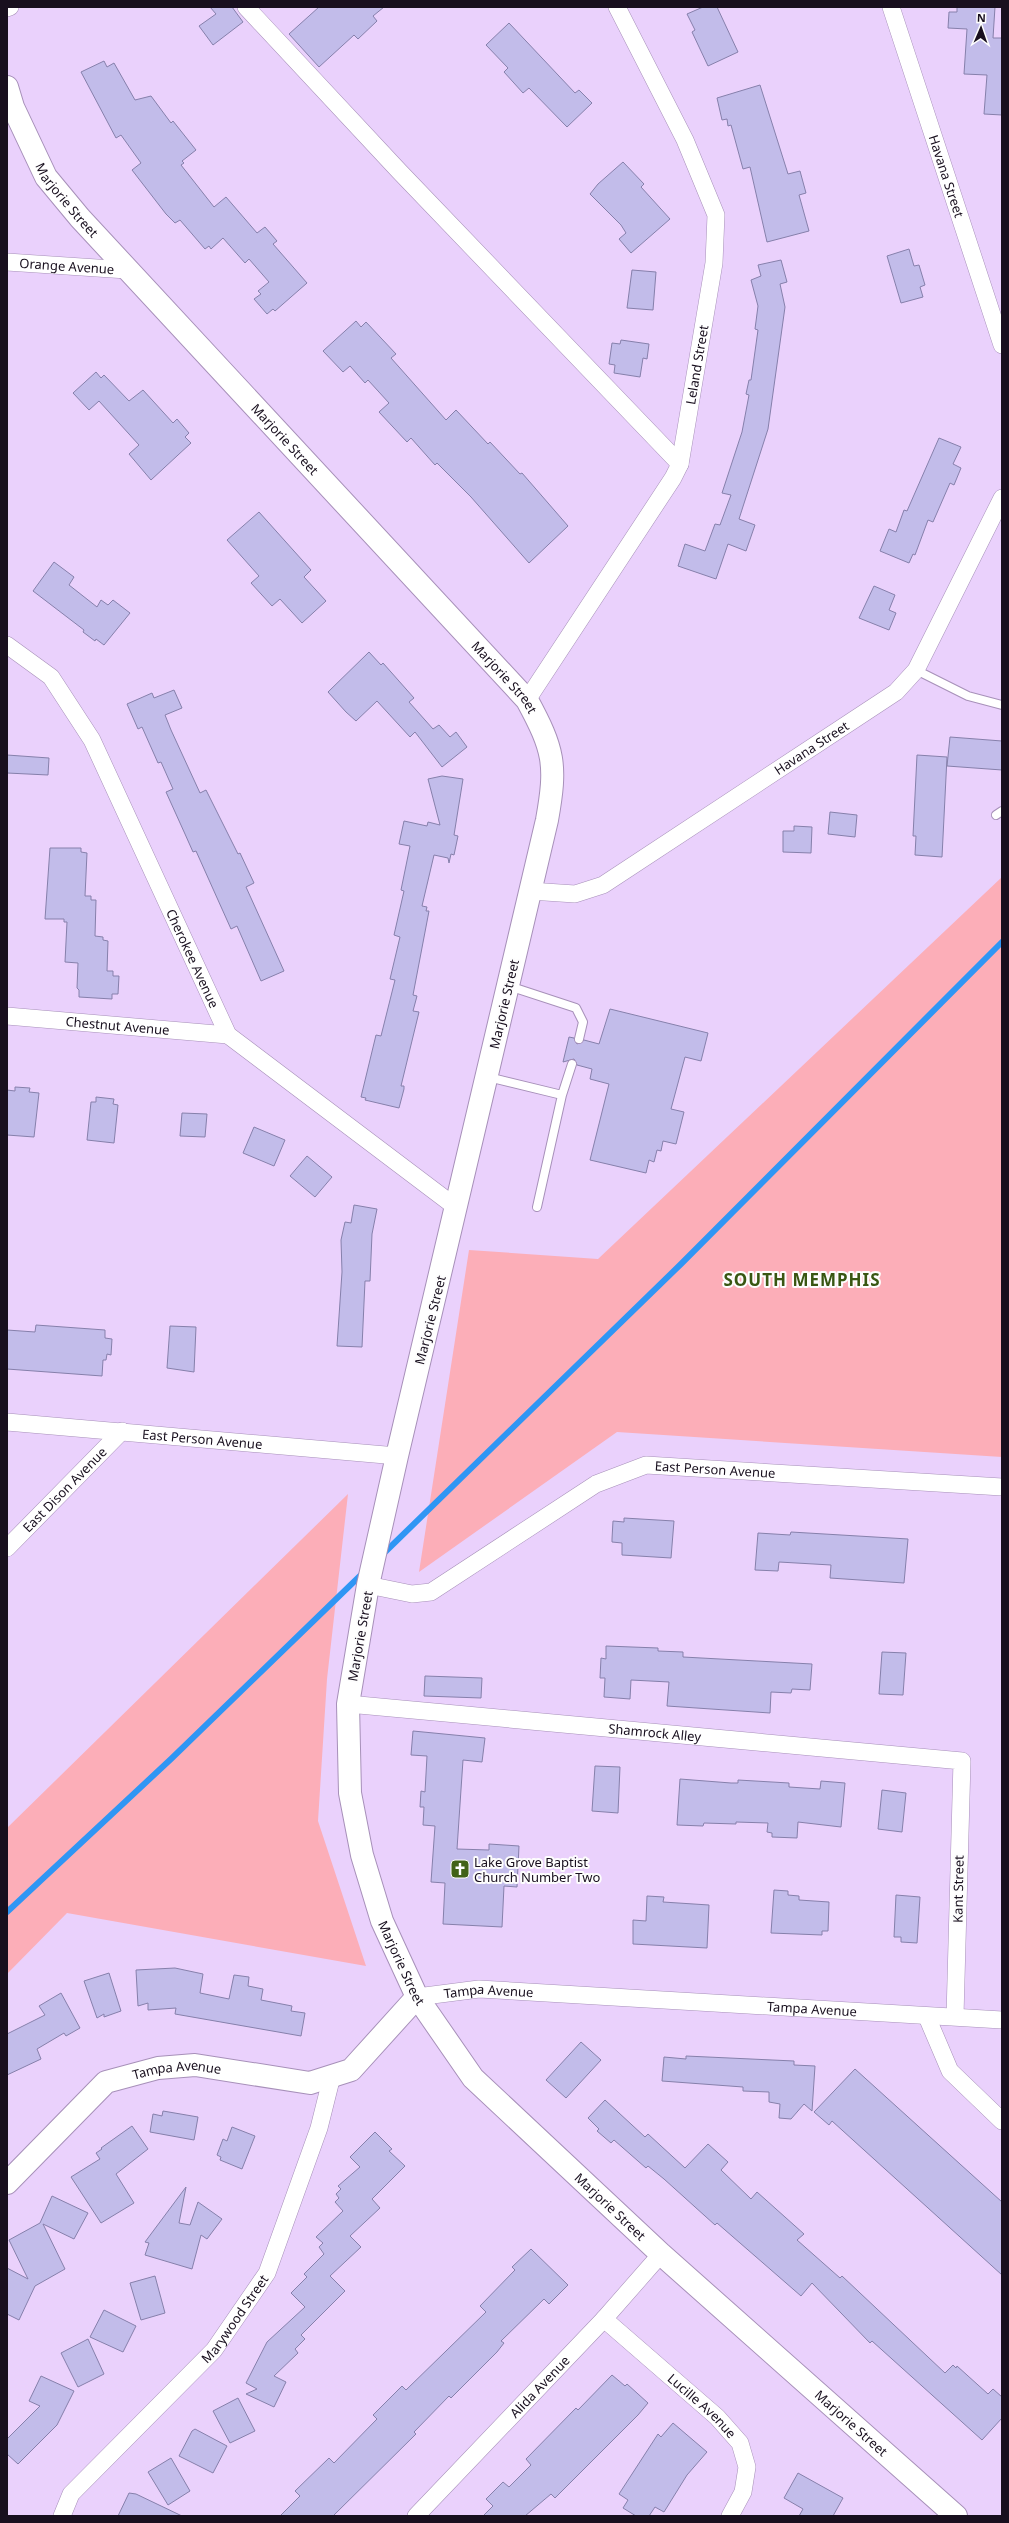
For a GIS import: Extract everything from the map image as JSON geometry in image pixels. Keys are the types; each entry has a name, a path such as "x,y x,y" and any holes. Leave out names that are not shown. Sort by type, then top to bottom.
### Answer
{"street":[{"path":"246,7 420,194 680,464"},
{"name":"Leland Street","path":"527,700 673,478 680,464 714,263 716,215 685,140 617,7"},
{"name":"Havana Street","path":"891,7 1002,345"},
{"name":"Marjorie Street","path":"7,87 13,107 46,177 126,270 527,700 542,728 554,771 547,820 368,1585 348,1704 350,1793 362,1856 382,1921 416,1997 473,2078 661,2254 956,2516"},
{"name":"Orange Avenue","path":"7,262 126,270"},
{"name":"Havana Street","path":"530,891 575,894 603,885 885,701 906,684 916,670 1002,498"},
{"name":"Cherokee Avenue","path":"7,644 51,678 92,740 228,1035 457,1208"},
{"name":"Chestnut Avenue","path":"7,1016 228,1035"},
{"name":"East Person Avenue","path":"7,1422 397,1456"},
{"name":"East Dison Avenue","path":"7,1548 122,1431"},
{"name":"East Person Avenue","path":"368,1585 412,1594 432,1592 596,1484 646,1465 1002,1487"},
{"name":"Shamrock Alley","path":"348,1704 962,1761"},
{"name":"Kant Street","path":"955,2016 962,1761"},
{"name":"Tampa Avenue","path":"7,2183 106,2082 158,2068 195,2065 310,2083 351,2070 416,1997 479,1989 927,2017 955,2016 1002,2020"},
{"path":"927,2017 950,2071 1002,2120"},
{"name":"Marywood Street","path":"62,2516 71,2494 214,2350 267,2273 320,2128 332,2076"},
{"name":"Alida Avenue","path":"416,2516 604,2319 661,2254"},
{"name":"Lucille Avenue","path":"604,2319 717,2417 740,2443 747,2467 743,2492 730,2516"}],"lane":[{"path":"916,670 968,696 1002,705"},
{"path":"508,986 576,1008 583,1022 579,1039"},
{"path":"537,1207 562,1095 572,1064"},
{"path":"487,1077 562,1095"}],"shaded area":[{"path":"1002,877 1002,1457 617,1432 419,1572 469,1250 598,1259"},
{"path":"348,1494 327,1679 318,1821 366,1966 67,1913 7,1974 7,1828"}],"building":[{"path":"210,7 232,7 243,22 213,45 199,26 216,14"},
{"path":"319,7 384,7 373,16 377,21 358,39 354,35 319,67 289,34"},
{"path":"703,7 717,7 738,52 708,66 692,32 695,30 687,14"},
{"path":"957,7 995,7 993,38 1002,38 1002,115 984,114 987,75 964,74 967,29 948,28 949,12 957,12"},
{"path":"509,23 575,93 579,90 592,103 567,127 529,88 523,93 504,72 508,68 486,45"},
{"path":"104,61 107,67 114,63 135,100 151,96 171,123 173,121 196,150 182,161 184,163 181,165 214,207 226,197 257,233 265,227 277,241 273,244 307,283 275,311 273,309 267,314 254,299 261,294 258,291 269,282 249,259 245,263 223,238 211,249 209,246 205,249 180,220 175,223 166,214 132,170 141,163 121,135 116,138 81,72"},
{"path":"760,85 788,174 800,171 806,193 799,195 809,231 767,242 750,167 743,169 731,125 728,126 727,119 722,120 717,98"},
{"path":"623,162 644,184 641,187 670,219 631,253 619,239 626,233 621,225 590,194 598,184"},
{"path":"909,249 914,266 919,265 925,285 920,287 923,297 901,303 887,256"},
{"path":"781,260 787,282 780,284 785,307 768,429 739,519 755,525 746,551 728,544 716,579 678,566 685,544 705,551 715,524 720,525 731,495 722,493 742,432 749,395 746,394 749,380 751,380 758,330 755,329 758,306 751,280 761,276 758,265"},
{"path":"632,270 656,272 653,310 627,308"},
{"path":"356,321 361,327 366,322 396,354 391,358 446,420 456,410 488,444 490,442 520,474 522,473 568,526 529,563 471,497 437,463 435,465 411,438 407,442 379,412 389,403 368,380 365,383 350,366 343,372 323,351"},
{"path":"621,340 649,344 647,359 643,358 640,377 614,373 615,365 609,364 612,343 620,344"},
{"path":"96,372 101,378 104,375 129,401 143,390 173,423 177,419 189,433 185,437 191,443 151,480 129,454 139,445 99,401 89,410 73,393"},
{"path":"939,438 961,447 953,464 961,468 954,485 950,483 933,522 928,520 915,555 913,554 909,563 880,551 889,529 896,532 904,510 907,511"},
{"path":"259,512 311,570 304,577 326,601 302,623 280,599 272,606 251,583 259,576 227,540"},
{"path":"54,562 74,577 69,585 97,607 101,600 108,605 113,600 130,613 104,645 96,639 95,641 83,632 84,630 33,591"},
{"path":"874,586 895,595 889,610 896,613 889,630 859,618"},
{"path":"369,652 381,665 383,663 414,698 409,702 433,729 439,725 450,737 456,732 467,747 442,767 415,732 410,737 377,701 356,721 346,712 328,692"},
{"path":"174,690 182,708 165,715 200,793 206,790 238,854 240,853 254,883 246,887 284,971 261,981 237,926 231,929 196,851 193,852 166,792 173,789 161,762 158,763 142,727 138,729 127,704 152,693 154,698"},
{"path":"950,737 1002,741 1002,770 947,766"},
{"path":"7,755 49,758 48,775 7,773"},
{"path":"917,755 947,757 942,857 915,855 916,836 913,836"},
{"path":"442,776 463,779 454,835 458,836 454,855 451,854 449,863 448,858 434,855 422,906 427,907 426,911 429,911 413,995 417,996 413,1011 419,1012 401,1086 404,1086 404,1089 399,1108 365,1100 366,1098 361,1097 376,1035 381,1036 395,980 390,979 400,937 394,935 404,891 401,890 410,846 399,844 404,821 427,826 428,822 440,825 428,779"},
{"path":"830,812 857,815 855,837 828,834"},
{"path":"794,826 812,827 811,853 783,852 783,831 794,831"},
{"path":"50,848 81,848 81,852 87,853 85,896 91,896 91,900 96,900 95,936 103,937 103,940 108,941 107,971 113,971 113,976 119,976 118,994 112,994 112,999 79,997 79,990 77,988 78,963 65,962 67,922 64,922 64,919 45,919"},
{"path":"610,1009 708,1033 701,1061 685,1057 671,1109 684,1112 676,1144 663,1141 661,1151 657,1150 654,1162 649,1160 646,1173 590,1160 609,1084 590,1079 592,1069 577,1065 574,1059 563,1062 569,1037 574,1038 577,1044 584,1040 599,1044"},
{"path":"15,1087 30,1088 29,1092 39,1093 34,1137 7,1135 7,1090 15,1091"},
{"path":"96,1097 114,1099 113,1104 118,1105 114,1143 87,1140 91,1102 96,1102"},
{"path":"182,1113 207,1114 205,1137 180,1136"},
{"path":"254,1127 285,1140 274,1166 243,1153"},
{"path":"307,1156 332,1177 315,1197 290,1176"},
{"path":"354,1205 377,1209 372,1234 370,1281 365,1281 362,1347 337,1346 342,1272 341,1240 345,1222 351,1223"},
{"path":"36,1325 105,1330 105,1338 112,1339 111,1355 107,1354 106,1360 103,1360 102,1376 7,1369 7,1330 35,1332"},
{"path":"170,1326 196,1327 194,1372 167,1368"},
{"path":"624,1518 674,1521 671,1558 622,1555 622,1543 612,1542 612,1539 613,1521 624,1522"},
{"path":"791,1532 908,1539 904,1583 830,1578 831,1565 779,1562 778,1571 755,1570 758,1533 790,1535"},
{"path":"606,1646 658,1648 658,1651 683,1652 683,1657 812,1664 810,1690 792,1689 791,1693 771,1692 770,1713 667,1706 669,1682 631,1680 630,1699 604,1697 605,1678 600,1678 601,1658 606,1659"},
{"path":"882,1652 906,1653 903,1695 879,1694"},
{"path":"425,1676 482,1678 481,1698 424,1696"},
{"path":"413,1731 485,1738 482,1762 463,1760 457,1849 489,1850 489,1844 519,1846 517,1887 504,1886 502,1927 443,1924 445,1883 431,1882 435,1826 423,1825 424,1807 420,1807 421,1791 425,1792 427,1756 411,1755"},
{"path":"595,1766 620,1767 618,1813 592,1811"},
{"path":"680,1779 731,1783 738,1783 738,1780 789,1783 789,1787 820,1789 821,1781 845,1783 841,1827 798,1822 797,1838 772,1837 772,1833 767,1832 768,1823 736,1822 736,1824 704,1823 703,1826 677,1825"},
{"path":"882,1790 906,1793 902,1832 878,1829"},
{"path":"774,1890 788,1891 788,1895 799,1896 799,1900 829,1902 828,1931 822,1931 822,1935 771,1933"},
{"path":"896,1895 920,1897 917,1943 901,1942 901,1937 894,1937"},
{"path":"647,1896 664,1897 663,1902 709,1905 707,1948 633,1944 633,1920 646,1921"},
{"path":"175,1968 203,1974 200,1993 229,1999 234,1975 249,1977 248,1986 263,1989 261,2000 292,2006 291,2011 305,2013 301,2036 175,2014 176,2008 148,2010 148,2003 138,2006 136,1970"},
{"path":"109,1973 121,2011 104,2017 104,2014 97,2018 84,1981"},
{"path":"61,1993 80,2028 66,2036 64,2033 37,2049 41,2059 7,2075 7,2034 45,2015 39,2006"},
{"path":"581,2042 601,2060 566,2098 546,2080"},
{"path":"686,2056 794,2061 794,2065 815,2066 812,2111 804,2104 791,2119 779,2118 780,2104 769,2102 769,2092 743,2091 743,2087 662,2081 664,2057 686,2059"},
{"path":"855,2069 1002,2202 1002,2275 832,2121 829,2125 814,2112"},
{"path":"605,2100 645,2137 648,2134 685,2168 708,2144 728,2162 721,2170 751,2199 757,2192 804,2234 797,2240 840,2278 842,2276 945,2373 953,2365 956,2368 957,2366 988,2394 993,2389 1002,2397 1002,2418 982,2440 872,2341 870,2343 812,2283 801,2296 717,2223 715,2225 648,2166 646,2168 614,2140 611,2143 597,2131 599,2129 588,2118"},
{"path":"163,2111 198,2117 194,2140 150,2132 153,2114 162,2116"},
{"path":"132,2126 148,2149 116,2174 134,2203 101,2223 71,2177 100,2159 96,2153"},
{"path":"232,2127 255,2136 242,2169 220,2160 221,2157 217,2155 223,2139 227,2141"},
{"path":"375,2132 392,2149 389,2151 405,2166 372,2199 380,2208 350,2236 361,2247 330,2276 345,2291 301,2335 305,2339 295,2349 298,2353 274,2376 286,2382 274,2407 246,2394 257,2389 246,2383 267,2342 305,2307 291,2293 307,2277 304,2274 324,2254 319,2247 323,2243 316,2237 343,2211 335,2202 339,2198 336,2194 341,2189 338,2186 360,2167 350,2157"},
{"path":"186,2187 179,2223 190,2225 198,2202 222,2219 207,2239 201,2235 192,2269 145,2255 149,2243 145,2242"},
{"path":"52,2196 88,2213 74,2239 43,2224 65,2269 35,2286 19,2320 7,2314 7,2268 28,2279 9,2240 40,2223"},
{"path":"531,2249 568,2285 549,2304 544,2299 501,2341 504,2343 497,2352 451,2398 449,2396 414,2432 416,2434 333,2516 280,2516 300,2496 295,2491 329,2458 334,2463 377,2419 373,2415 402,2386 406,2390 486,2312 480,2306 515,2270 512,2267"},
{"path":"155,2276 165,2313 141,2320 130,2283"},
{"path":"104,2310 136,2326 123,2352 90,2337"},
{"path":"88,2339 104,2374 78,2387 61,2353"},
{"path":"612,2375 625,2386 627,2384 648,2403 638,2415 555,2498 551,2494 525,2516 483,2516 493,2506 486,2499 503,2482 509,2487 531,2465 526,2459 576,2408 578,2410"},
{"path":"41,2376 74,2391 57,2425 18,2464 7,2454 7,2439 40,2406 29,2401"},
{"path":"238,2398 255,2431 230,2443 213,2411"},
{"path":"673,2423 707,2452 687,2475 664,2512 655,2507 649,2516 636,2516 623,2508 628,2500 619,2494 658,2434 661,2437"},
{"path":"195,2429 227,2446 213,2473 179,2456 192,2431"},
{"path":"171,2458 190,2491 168,2505 148,2472"},
{"path":"798,2473 843,2498 833,2516 799,2516 803,2509 784,2498"},
{"path":"129,2493 136,2494 182,2516 118,2516"}],"waterway":[{"path":"382,1555 681,1264 1002,942"},
{"path":"7,1912 171,1759 364,1572"}],"place":[{"name":"Lake Grove Baptist Church Number Two","path":"460,1869"}],"district":[{"name":"SOUTH MEMPHIS","path":"802,1279"}]}
